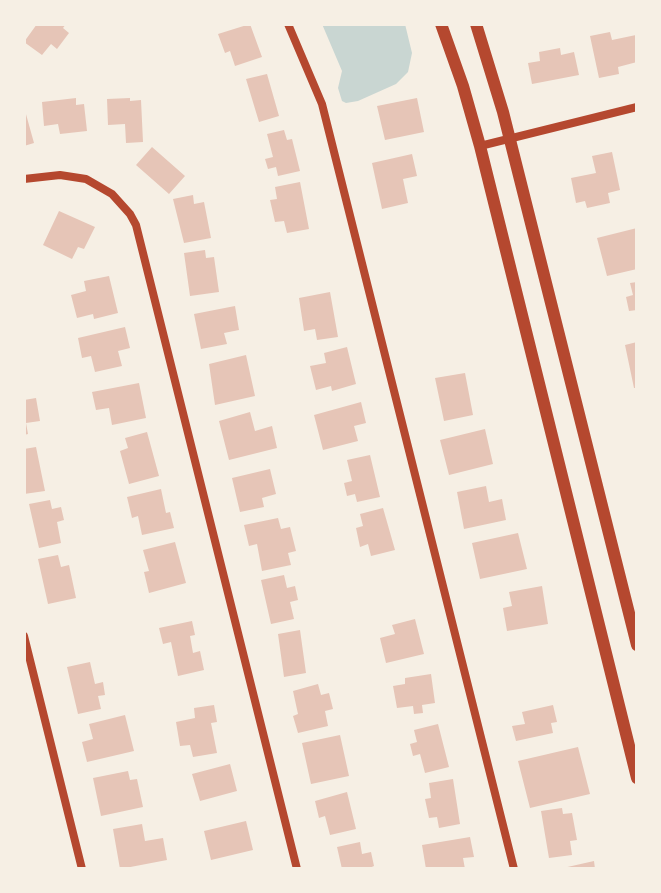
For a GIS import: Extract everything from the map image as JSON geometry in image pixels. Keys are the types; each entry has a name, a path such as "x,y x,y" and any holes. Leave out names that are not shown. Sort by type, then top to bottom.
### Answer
{"main road":[{"path":"441,24 480,146 637,778"},
{"path":"476,24 509,138 637,645"}],"street":[{"path":"288,24 322,104 514,869"},
{"path":"480,146 637,107"},
{"path":"24,179 60,175 86,179 112,194 136,225 297,869"},
{"path":"24,636 82,869"}],"shaded area":[{"path":"322,24 405,24 412,53 408,72 396,84 358,101 342,101 338,88 342,71"}],"building":[{"path":"37,24 66,24 63,28 69,33 57,49 51,44 42,55 24,42"},
{"path":"250,24 262,57 235,66 230,51 225,53 218,34"},
{"path":"610,32 612,40 636,35 637,62 618,67 619,74 599,78 590,36"},
{"path":"560,48 561,55 574,52 579,75 532,84 528,63 540,61 539,52"},
{"path":"267,74 279,116 259,122 246,79"},
{"path":"76,98 76,105 84,104 87,131 60,134 58,124 44,126 42,102"},
{"path":"130,98 130,101 141,100 143,142 126,143 125,124 108,125 107,99"},
{"path":"417,98 424,132 385,140 377,106"},
{"path":"24,107 34,143 24,146"},
{"path":"284,130 287,140 292,139 300,171 278,176 276,167 268,169 265,159 273,157 267,134"},
{"path":"152,147 185,176 169,194 136,165"},
{"path":"612,152 620,190 608,193 610,203 587,208 585,201 576,203 571,178 596,173 592,156"},
{"path":"412,154 417,176 403,179 408,203 382,209 372,163"},
{"path":"300,182 309,229 287,233 284,221 275,222 270,200 277,199 275,187"},
{"path":"193,195 194,204 204,202 211,238 184,243 173,199"},
{"path":"59,211 95,227 84,249 78,247 72,259 43,245"},
{"path":"637,228 637,269 607,276 597,238"},
{"path":"205,250 206,258 214,257 219,292 190,296 184,253"},
{"path":"109,276 118,313 94,319 93,314 77,318 71,295 86,291 84,281"},
{"path":"637,282 637,310 629,311 626,297 633,295 630,283"},
{"path":"330,292 338,337 317,340 315,329 304,331 299,298"},
{"path":"235,306 239,330 224,333 227,344 201,349 194,314"},
{"path":"125,327 130,348 118,351 122,366 95,372 91,356 82,358 78,338"},
{"path":"637,342 637,388 634,388 625,345"},
{"path":"347,347 356,384 332,391 331,386 316,390 310,366 326,363 324,353"},
{"path":"246,355 255,396 215,405 209,364"},
{"path":"465,373 473,415 444,421 435,378"},
{"path":"139,383 146,418 112,425 109,408 96,410 92,392"},
{"path":"36,398 40,421 26,423 28,434 24,435 24,400"},
{"path":"361,402 366,423 354,426 358,441 323,450 314,415"},
{"path":"250,412 255,431 272,426 277,448 229,460 219,421"},
{"path":"485,429 493,464 449,475 440,440"},
{"path":"147,432 159,476 129,484 120,451 128,448 125,438"},
{"path":"36,447 45,491 24,494 24,449"},
{"path":"370,455 380,497 357,502 355,494 347,496 344,483 352,481 347,460"},
{"path":"270,469 276,494 262,498 264,507 240,512 232,478"},
{"path":"486,486 489,502 502,499 506,520 464,529 457,492"},
{"path":"161,489 166,513 170,512 174,528 142,535 138,516 132,518 127,497"},
{"path":"50,500 52,509 61,507 64,520 57,522 61,543 39,548 29,504"},
{"path":"383,508 395,550 371,556 368,544 360,547 356,528 363,526 360,514"},
{"path":"278,518 281,529 290,527 296,551 288,553 291,565 262,571 257,544 249,546 244,525"},
{"path":"518,533 527,569 480,579 472,543"},
{"path":"175,542 186,583 149,593 144,572 149,571 143,550"},
{"path":"58,555 61,567 69,565 76,598 48,604 38,559"},
{"path":"284,575 287,588 295,586 298,600 290,602 294,619 271,624 261,580"},
{"path":"542,586 548,624 507,631 503,608 512,606 509,592"},
{"path":"415,619 424,654 386,663 380,638 395,634 392,625"},
{"path":"192,621 195,635 190,636 193,653 200,651 204,670 178,676 171,642 163,644 159,628"},
{"path":"300,630 306,673 284,677 278,634"},
{"path":"90,662 95,684 103,682 105,695 98,696 101,709 78,714 67,667"},
{"path":"431,674 435,703 422,705 423,713 414,714 413,706 397,708 393,686 405,684 405,678"},
{"path":"318,684 321,695 329,693 333,709 325,711 328,726 298,733 293,716 298,714 293,691"},
{"path":"214,705 217,722 211,723 217,753 193,757 190,745 180,746 176,722 195,718 194,708"},
{"path":"553,705 557,722 551,723 553,733 516,741 512,726 525,724 522,712"},
{"path":"125,715 134,751 87,762 82,742 93,739 89,724"},
{"path":"438,724 449,767 425,773 420,754 413,756 410,744 417,742 414,730"},
{"path":"340,735 349,776 311,784 302,743"},
{"path":"578,747 590,794 530,808 518,761"},
{"path":"230,764 237,791 200,801 192,774"},
{"path":"128,771 130,780 137,779 143,807 101,816 93,778"},
{"path":"453,779 460,824 439,828 437,817 429,818 425,799 431,798 429,783"},
{"path":"347,792 356,829 330,835 325,816 319,818 315,801"},
{"path":"562,808 563,814 572,813 577,840 570,841 572,855 549,858 541,811"},
{"path":"246,821 253,850 211,860 204,831"},
{"path":"142,824 145,841 163,838 167,860 120,869 113,829"},
{"path":"470,837 474,857 463,858 465,869 426,869 422,845"},
{"path":"360,842 362,854 371,852 374,866 342,869 337,847"},
{"path":"594,861 595,869 563,869 563,868"}]}
